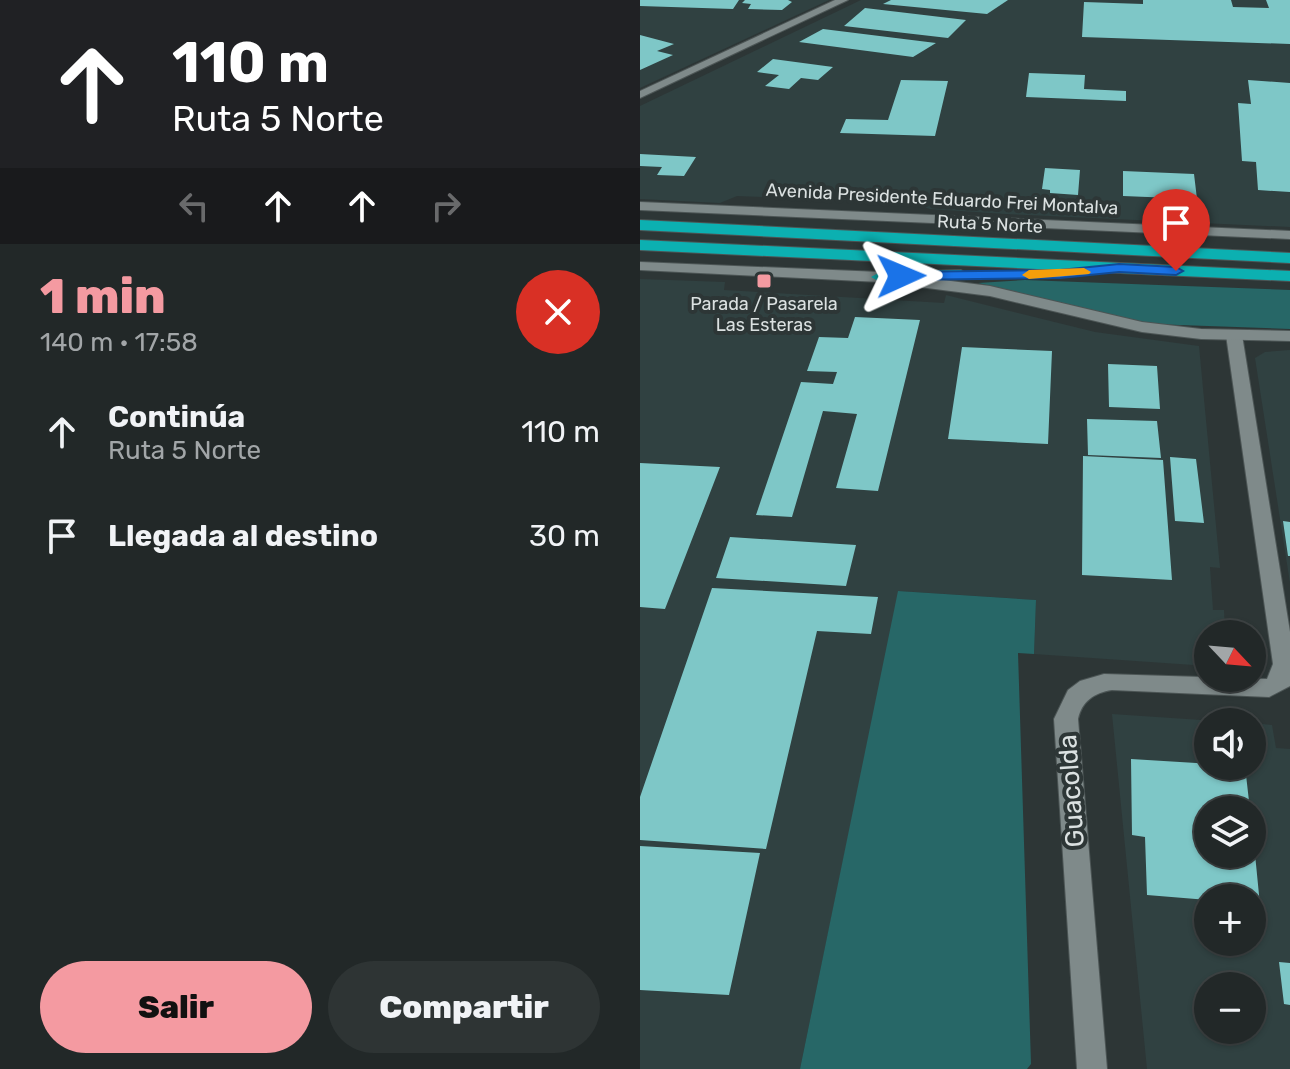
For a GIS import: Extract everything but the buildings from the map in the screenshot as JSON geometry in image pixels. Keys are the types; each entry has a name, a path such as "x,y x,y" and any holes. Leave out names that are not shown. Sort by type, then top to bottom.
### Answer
{"highway":[{"path":"640,208 899,240"},
{"name":"Ruta 5 Norte","path":"640,225 1290,258"},
{"name":"Ruta 5 Norte","path":"640,245 1290,276"},
{"path":"880,277 1060,274 1119,268"}],"main road":[{"path":"640,95 843,0"},
{"name":"Avenida Presidente Eduardo Frei Montalva","path":"640,208 1290,235"},
{"path":"640,266 880,277 990,291 1142,327 1234,335 1290,336"},
{"path":"1234,335 1287,664"},
{"name":"Guacolda","path":"1092,1069 1066,719 1070,703 1091,686 1112,681 1269,688 1280,683 1287,664"}],"shaded area":[{"path":"640,0 829,0 640,88"},
{"path":"861,0 1290,0 1290,227 1005,214 930,209 905,202 737,196 720,203 640,199 640,106"},
{"path":"640,279 725,282 724,290 944,303 946,295 1095,332 1199,346 1220,568 1210,567 1213,610 1224,610 1224,620 1194,620 1194,665 1034,654 1036,600 899,591 800,1069 640,1069"},
{"path":"1025,280 1290,290 1290,329 1151,324 978,283"},
{"path":"1290,350 1290,583 1255,358 1265,352"},
{"path":"898,591 1036,600 1034,654 1018,653 1031,1064 1027,1069 800,1069"},
{"path":"1112,714 1194,720 1194,780 1266,780 1266,724 1272,725 1276,748 1290,749 1290,1069 1147,1069"}],"slow traffic":[{"path":"1029,275 1084,272"}],"place":[{"name":"Parada / Pasarela Las Esteras","path":"764,281"}],"route":[{"path":"901,276 1060,274 1119,268 1176,271"}]}
